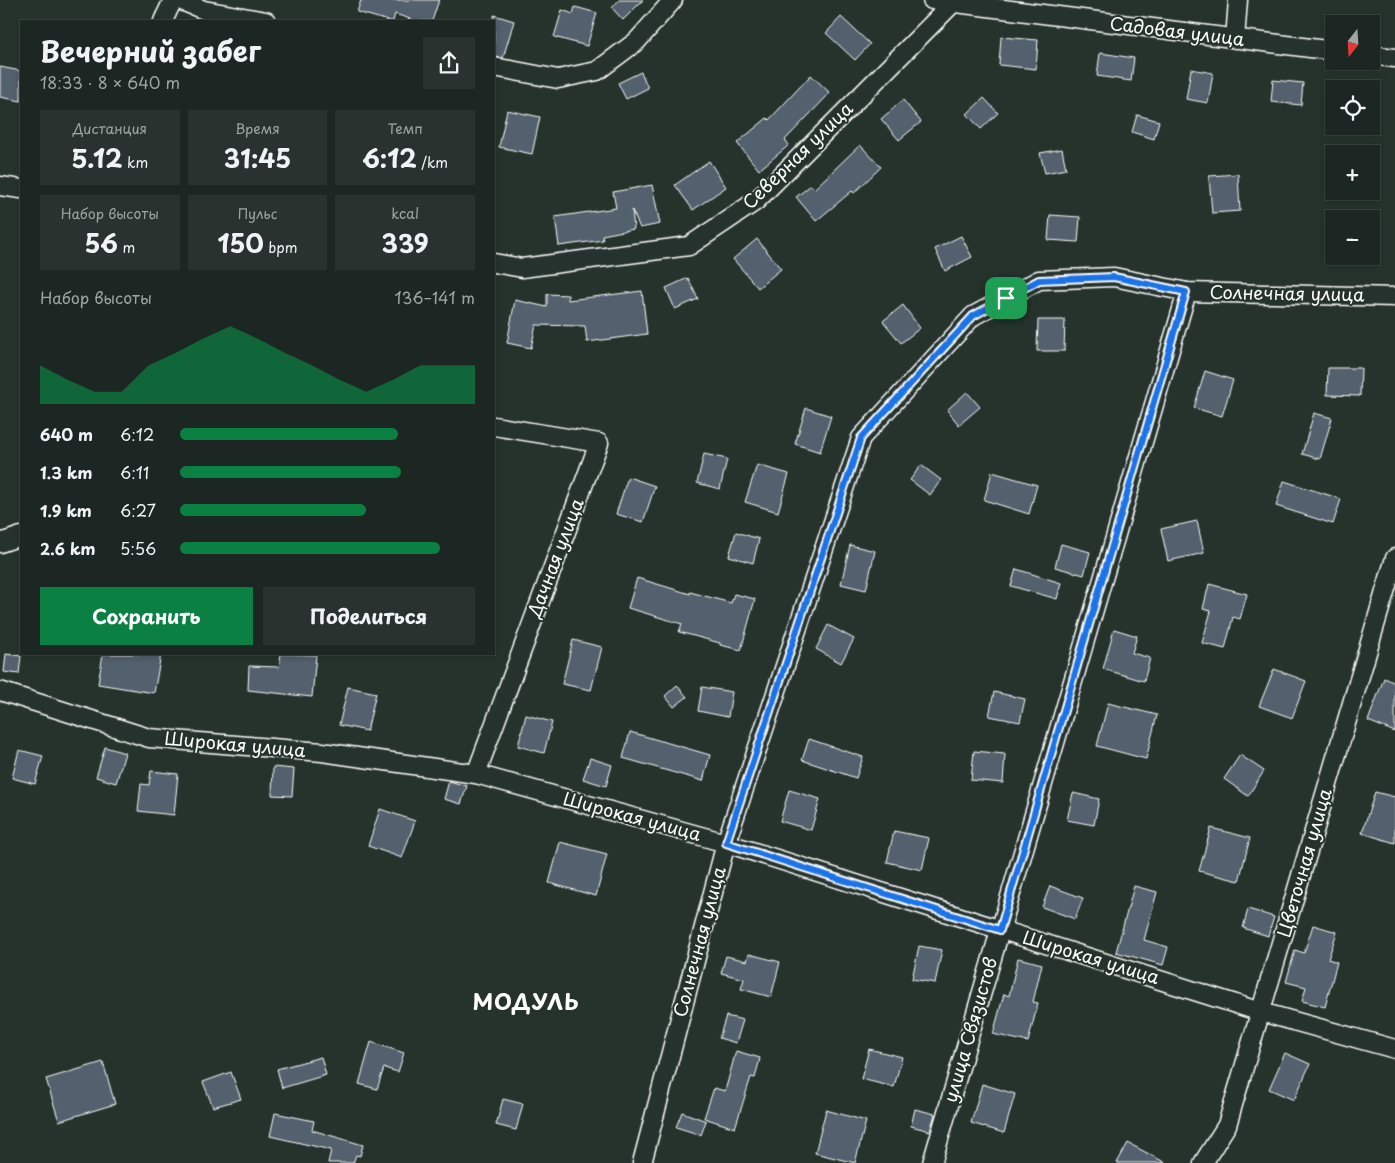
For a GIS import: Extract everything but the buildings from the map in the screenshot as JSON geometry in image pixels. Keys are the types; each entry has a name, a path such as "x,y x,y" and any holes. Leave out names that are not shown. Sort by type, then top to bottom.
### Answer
{"street":[{"path":"163,20 173,0"},
{"path":"179,0 204,10 260,20"},
{"path":"495,68 558,79 597,72 637,40 673,0"},
{"name":"Садовая улица","path":"932,0 1325,50"},
{"path":"1235,39 1238,0"},
{"name":"Северная улица","path":"495,263 522,268 689,246 756,201 953,3"},
{"path":"1380,56 1395,58"},
{"path":"0,186 20,190"},
{"name":"Солнечная улица","path":"642,1163 726,843 861,438 973,316 1039,280 1114,277 1186,292 1395,297"},
{"name":"улица Связистов","path":"932,1163 1186,292"},
{"name":"Дачная улица","path":"476,774 600,443 495,426"},
{"path":"0,543 20,536"},
{"name":"Цветочная улица","path":"1203,1163 1228,1125 1395,558"},
{"name":"Широкая улица","path":"0,691 149,738 322,752 476,774 726,843 1261,1012 1395,1050"}],"district":[{"name":"МОДУЛЬ","path":"526,1002"}],"route":[{"path":"1114,277 1186,292 1000,930 726,843 861,438 973,316 1006,298 1039,280 1114,277"}]}
